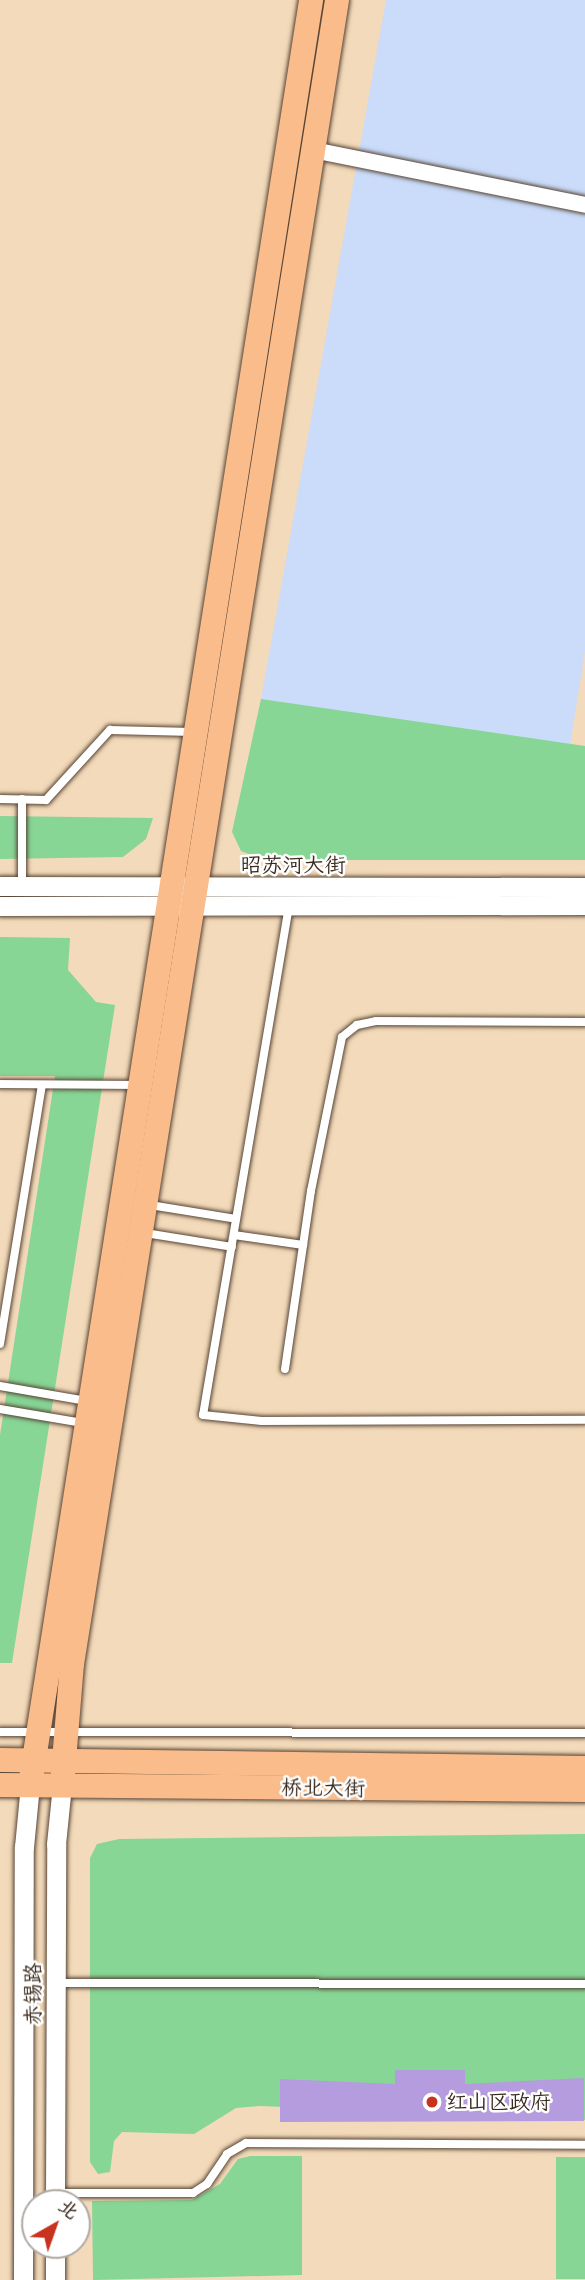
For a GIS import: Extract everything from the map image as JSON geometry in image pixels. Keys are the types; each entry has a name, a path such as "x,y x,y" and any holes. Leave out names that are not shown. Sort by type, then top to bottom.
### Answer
{"main road":[{"path":"30,1785 36,1732 167,896 312,0"},
{"path":"62,1785 65,1732 144,1204 337,0"},
{"name":"桥北大街","path":"0,1760 585,1768"},
{"name":"桥北大街","path":"0,1785 585,1790"}],"street":[{"path":"313,150 585,205"},
{"name":"昭苏河大街","path":"0,886 167,896"},
{"name":"昭苏河大街","path":"0,906 167,896 585,887"},
{"name":"昭苏河大街","path":"192,896 289,906 585,905"},
{"name":"赤锡路","path":"23,2280 24,1847 30,1785"},
{"name":"赤锡路","path":"55,2189 56,1844 62,1785"},
{"path":"55,2259 55,2280"}],"lane":[{"path":"0,799 46,800 110,730 193,732"},
{"path":"22,800 22,886"},
{"path":"289,906 203,1415 262,1421 585,1420"},
{"path":"285,1369 336,1047 357,1025 585,1022"},
{"path":"0,1084 137,1086"},
{"path":"0,1344 42,1085"},
{"path":"144,1204 236,1219"},
{"path":"140,1232 232,1247"},
{"path":"234,1235 303,1245"},
{"path":"0,1386 86,1412"},
{"path":"0,1409 86,1412"},
{"path":"0,1732 585,1733"},
{"path":"55,1983 585,1984"},
{"path":"91,2197 193,2193 208,2184 227,2154 246,2143 585,2145"}],"shaded area":[{"path":"386,0 585,0 585,651 570,746 261,699"}],"green space":[{"path":"261,699 585,746 585,860 264,860 241,851 232,832"},
{"path":"0,816 153,818 146,839 123,857 0,859"},
{"path":"0,937 70,938 68,970 96,1002 115,1005 12,1663 0,1663 0,1435 55,1076 0,1076"},
{"path":"585,1834 585,2120 260,2106 236,2108 194,2134 122,2132 114,2141 110,2172 98,2174 90,2162 90,1858 97,1844 119,1839"},
{"path":"250,2156 302,2156 302,2275 93,2280 92,2201 192,2200 220,2184 238,2159"},
{"path":"556,2157 585,2157 585,2279 556,2279"}],"building":[{"name":"红山区政府","path":"395,2070 465,2070 465,2084 584,2078 584,2121 280,2122 280,2079 395,2084"}],"place":[{"name":"红山区政府","path":"432,2102"}]}
